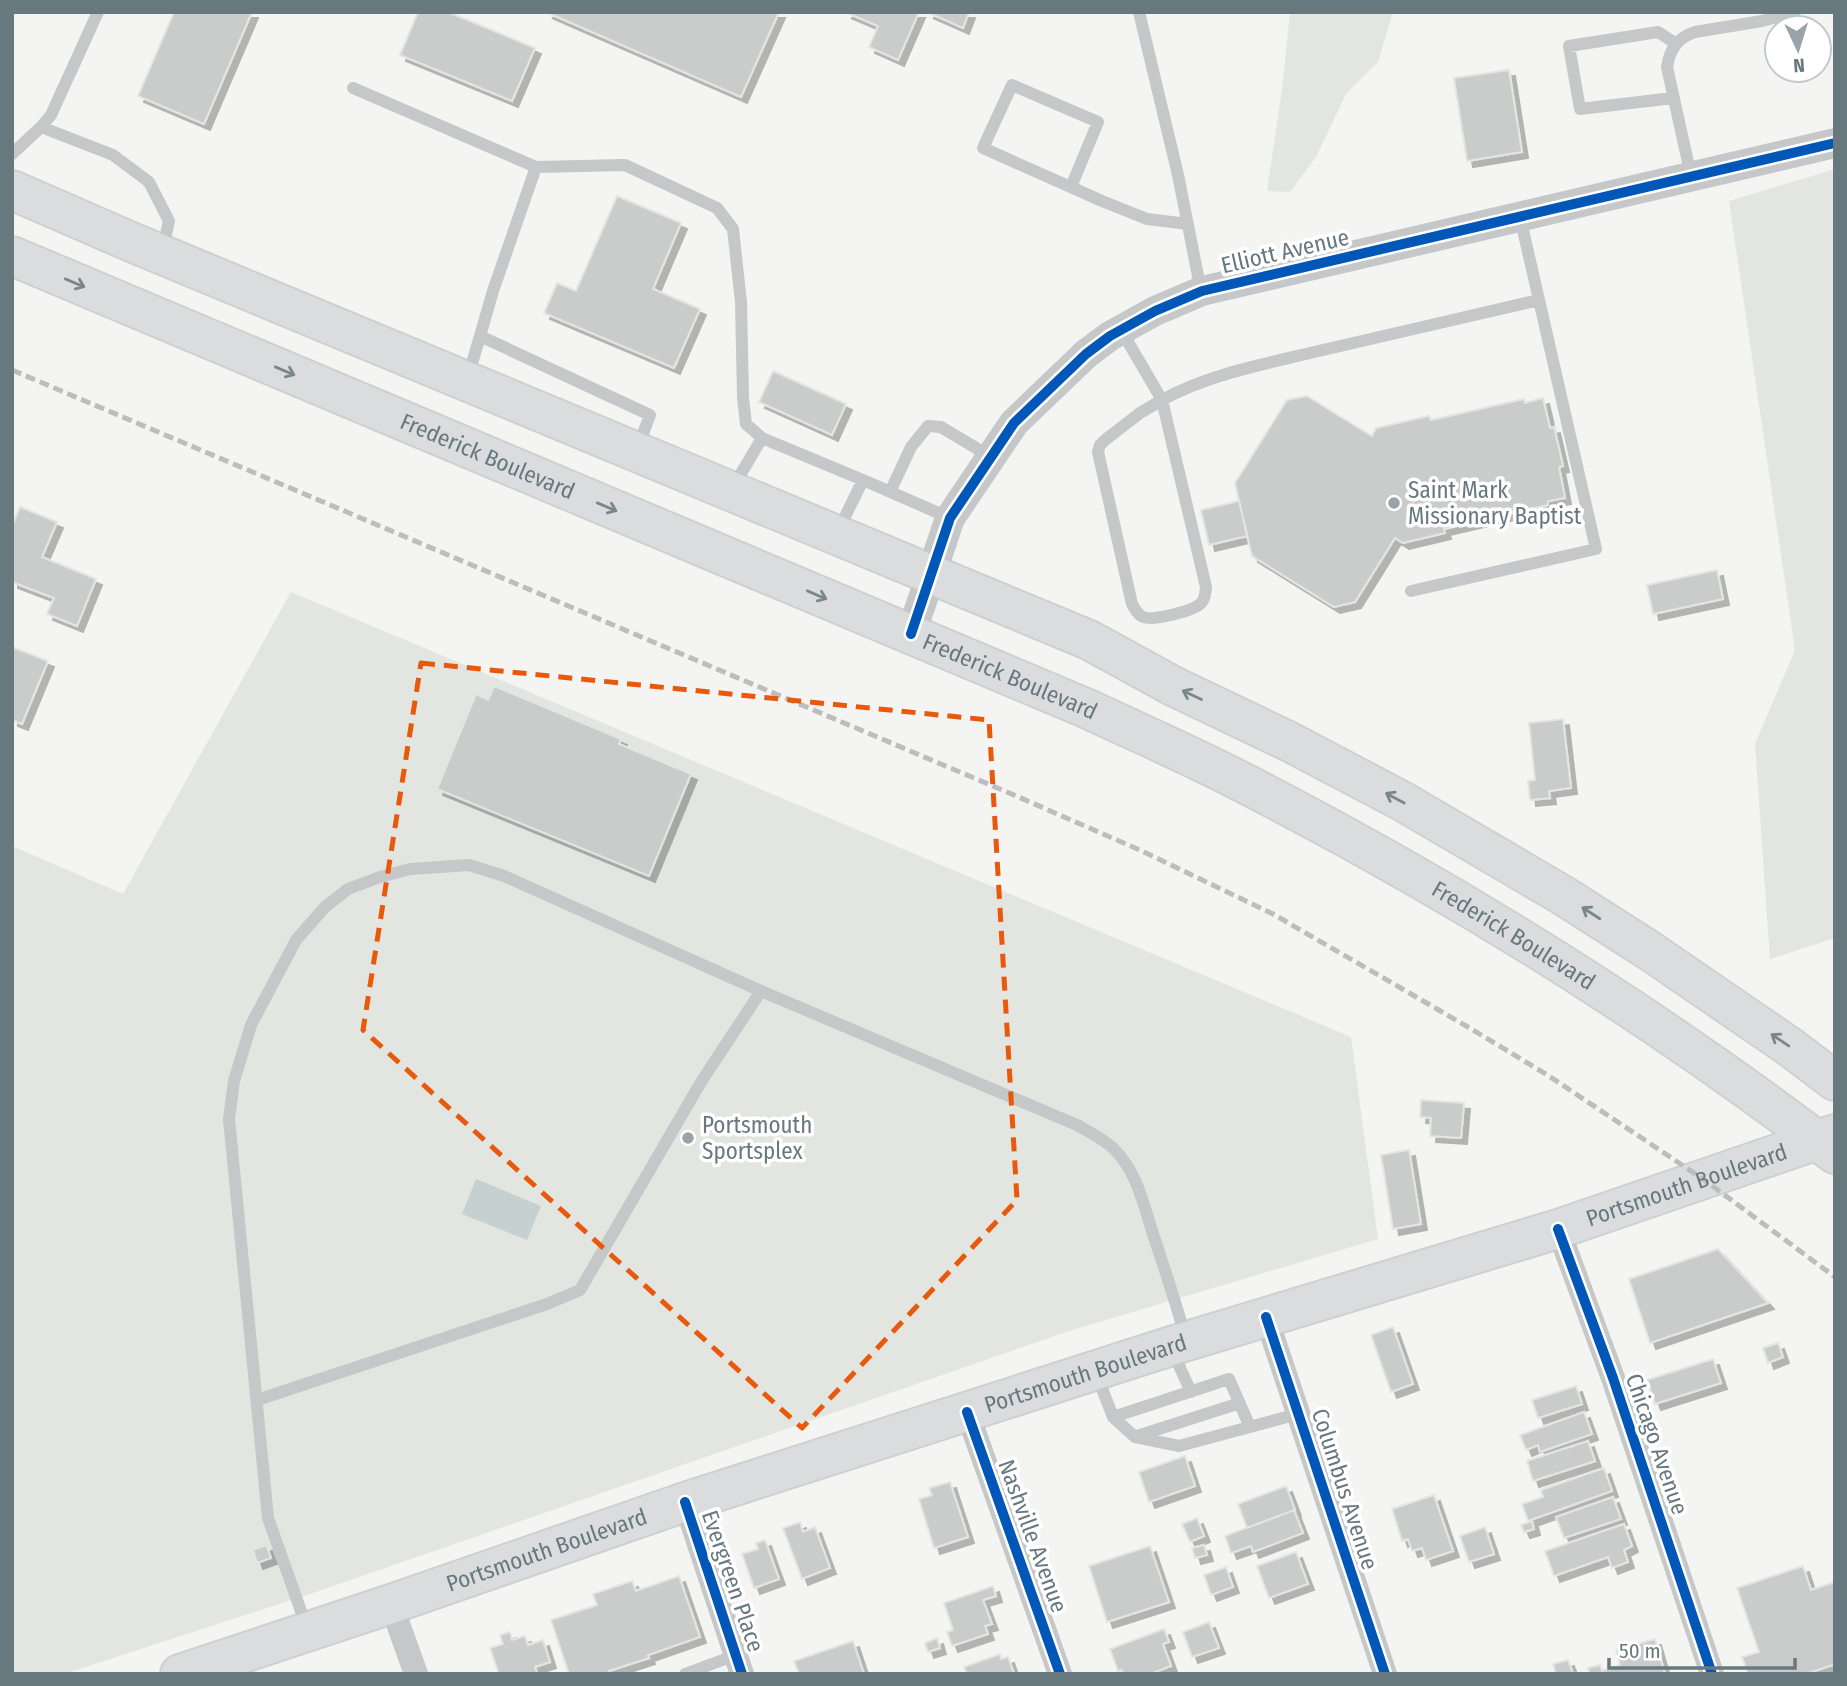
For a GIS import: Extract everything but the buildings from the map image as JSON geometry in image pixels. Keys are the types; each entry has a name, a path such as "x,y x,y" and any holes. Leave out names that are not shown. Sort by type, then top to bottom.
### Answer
{"main road":[{"path":"12,190 1089,640 1173,686 1290,742 1402,801 1585,909 1790,1047 1835,1081"},
{"name":"Frederick Boulevard","path":"12,256 1088,709 1218,770 1389,861 1529,944 1829,1143"},
{"name":"Portsmouth Boulevard","path":"180,1674 685,1502 1179,1344 1558,1229 1829,1143"}],"street":[{"name":"Elliott Avenue","path":"911,634 950,518 1014,423 1086,354 1155,311 1202,291 1835,143"},
{"name":"Chicago Avenue","path":"1558,1229 1613,1378 1712,1674"},
{"name":"Columbus Avenue","path":"1266,1317 1385,1674"},
{"name":"Nashville Avenue","path":"967,1412 1060,1674"},
{"name":"Evergreen Place","path":"685,1502 739,1664"},
{"path":"391,1604 416,1674"}],"lane":[{"path":"12,154 51,115 98,12"},
{"path":"1139,12 1202,291"},
{"path":"1691,176 1667,67 1675,43 1695,32 1762,21 1795,12"},
{"path":"1673,98 1580,109 1569,46 1658,32 1675,43"},
{"path":"1072,187 1098,122 1013,85 983,148 1072,187 1147,219 1188,224"},
{"path":"352,88 536,167 625,165 717,208 733,229 741,302 746,424 762,438 950,518"},
{"path":"41,127 113,155 149,182 169,221 161,254"},
{"path":"467,381 493,291 536,167"},
{"path":"1411,590 1596,549 1520,217"},
{"path":"1121,330 1162,400 1206,587 1205,597 1200,605 1192,610 1154,618 1145,618 1137,613 1132,604 1098,452 1105,440 1162,400 1218,376 1539,300"},
{"path":"480,336 650,415 636,452"},
{"path":"890,492 911,447 928,426 941,427 991,457"},
{"path":"731,491 762,438"},
{"path":"836,534 863,480"},
{"path":"308,1632 268,1518 229,1119 234,1081 251,1025 296,940 325,907 348,889 410,869 469,865 504,876 761,991 1077,1125 1113,1148 1128,1167 1142,1195 1168,1276 1179,1344 1191,1392"},
{"path":"257,1400 547,1304 580,1290 701,1082 761,991"},
{"path":"1096,1371 1113,1417 1135,1437 1179,1446 1298,1414"},
{"path":"1113,1417 1230,1379 1250,1427"},
{"path":"1135,1437 1240,1404"},
{"path":"685,1674 739,1664"}],"highlighted area":[{"path":"421,663 989,720 1017,1200 802,1428 363,1030"}],"shaded area":[{"path":"1290,12 1393,12 1378,62 1346,94 1316,157 1290,192 1267,191 1282,90"},
{"path":"1835,169 1835,938 1770,959 1755,744 1795,650 1729,201"},
{"name":"Portsmouth Sportsplex","path":"291,592 1351,1037 1378,1239 1069,1331 313,1593 64,1674 12,1674 12,846 123,894"},
{"path":"476,1179 541,1206 527,1240 462,1214"}],"railway":[{"path":"12,370 1014,795 1142,851 1273,914 1549,1076 1703,1179 1835,1277"}],"cycle path":[{"path":"911,634 950,518 1014,423 1086,354 1110,336 1155,311 1202,291 1835,143"},
{"path":"1558,1229 1613,1378 1712,1674"},
{"path":"1266,1317 1385,1674"},
{"path":"967,1412 1060,1674"},
{"path":"685,1502 742,1674"}],"place":[{"name":"Saint Mark Missionary Baptist","path":"1394,503"},
{"name":"Portsmouth Sportsplex","path":"688,1138"}]}
